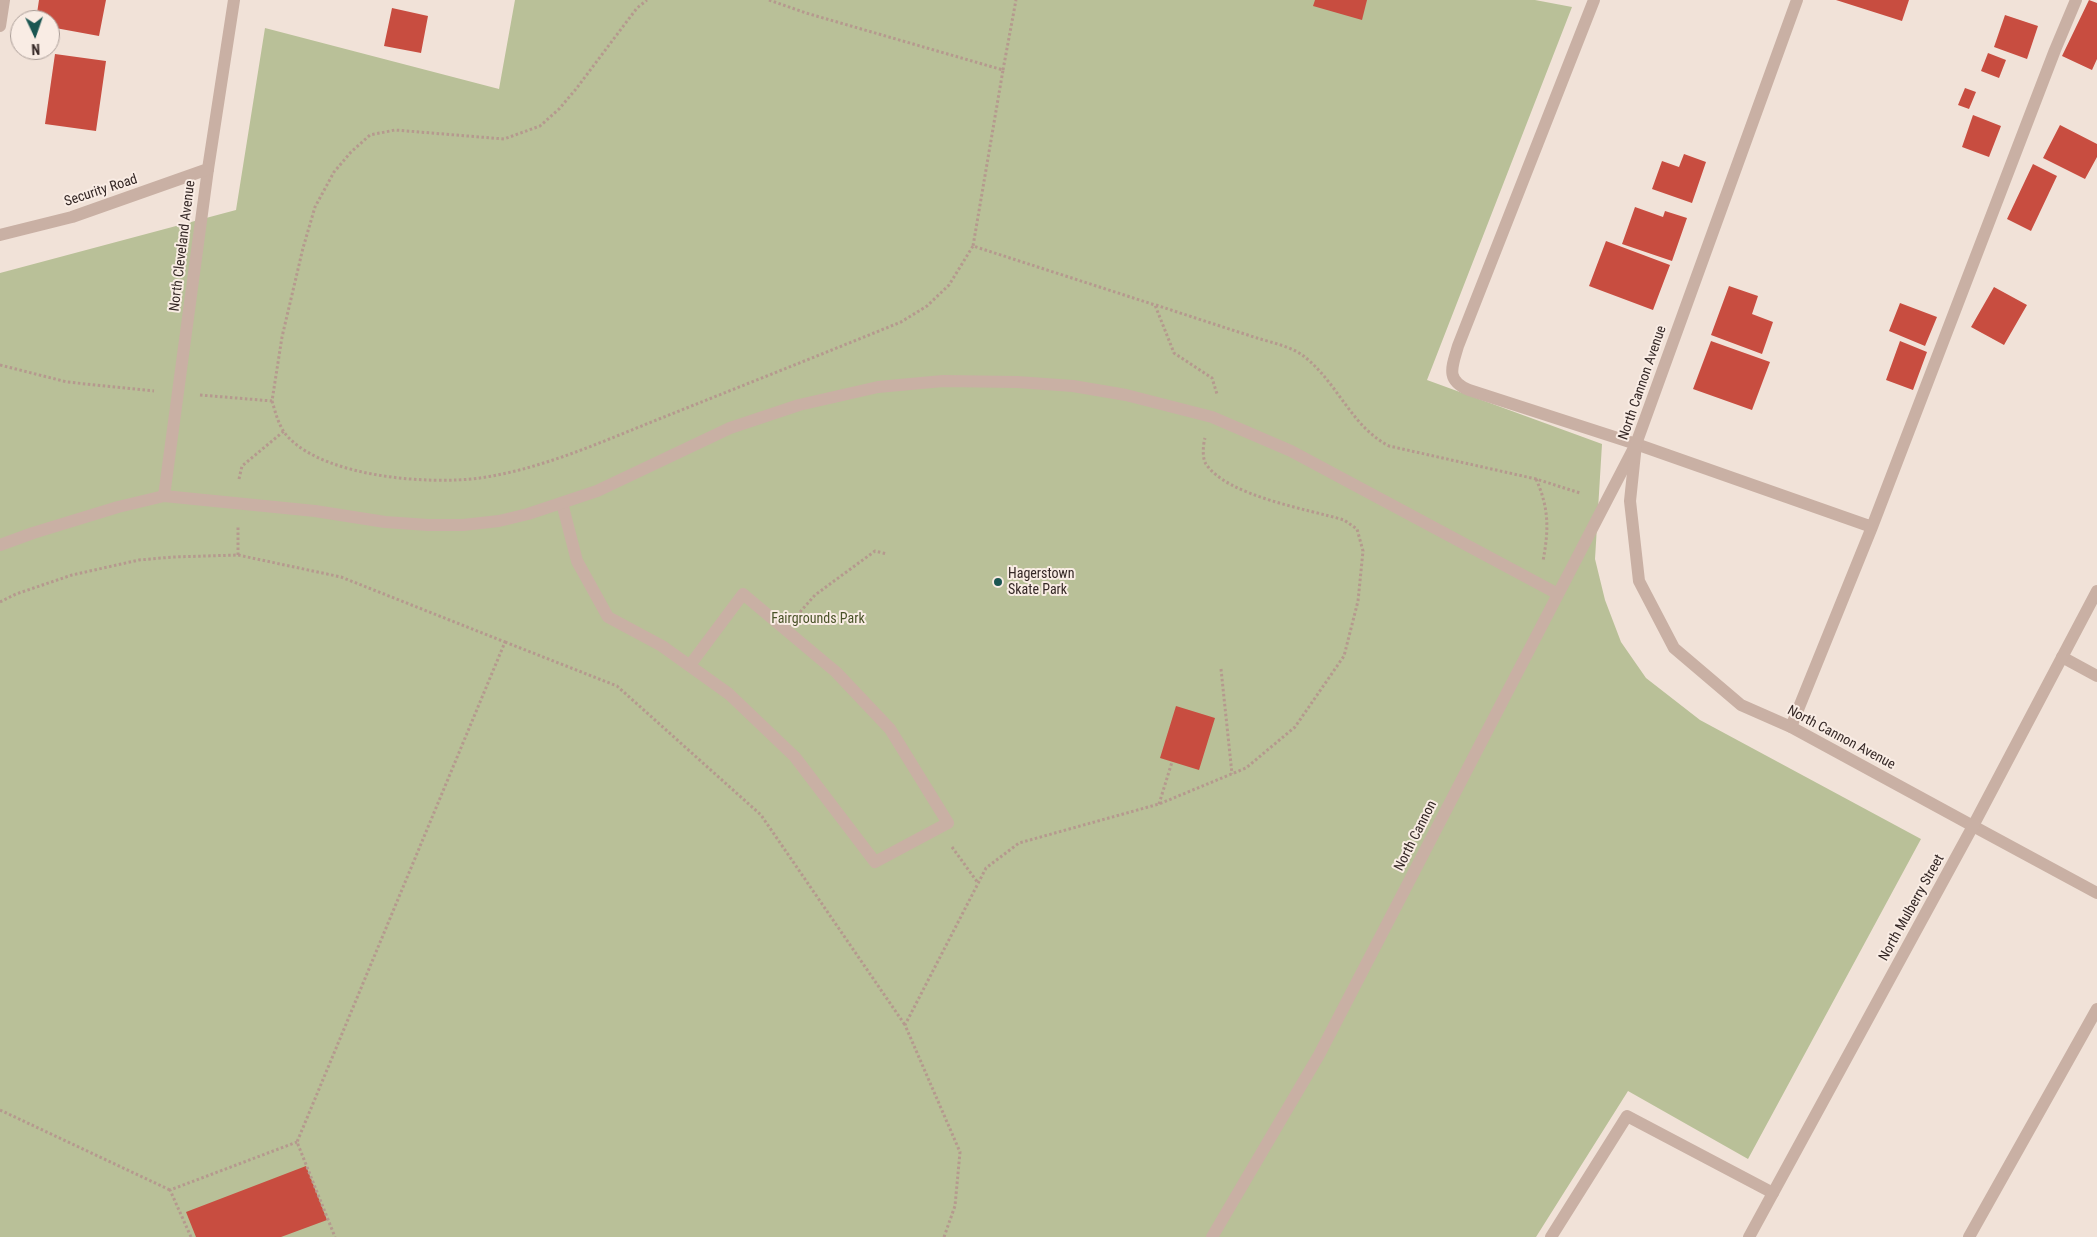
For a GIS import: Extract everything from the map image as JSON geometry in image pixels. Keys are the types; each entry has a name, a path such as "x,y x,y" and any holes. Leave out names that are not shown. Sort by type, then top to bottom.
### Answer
{"street":[{"path":"0,26 4,0"},
{"name":"North Cleveland Avenue","path":"164,496 180,393 208,169 234,0"},
{"path":"1594,0 1461,337 1452,367 1453,377 1459,386 1469,390 1636,444 1872,527"},
{"name":"North Cannon Avenue","path":"1797,0 1636,444 1630,501 1639,581 1674,648 1742,705 1791,727 2097,893"},
{"path":"1791,727 1872,527 2055,50 2076,0"},
{"name":"Security Road","path":"0,234 72,217 208,169"},
{"path":"0,545 34,532 118,507 164,496 315,511 385,522 463,525 499,521 528,514 597,491 730,428 799,405 878,387 943,381 1017,382 1072,386 1126,395 1212,417 1291,451 1558,594"},
{"name":"North Cannon","path":"1212,1237 1319,1055 1636,444"},
{"path":"562,503 577,562 608,617 662,646 729,694 795,757 875,862 948,823 890,728 836,672 743,594 690,666"},
{"name":"North Mulberry Street","path":"1749,1237 1973,826 2097,591"},
{"path":"2062,657 2097,676"},
{"path":"1969,1237 2097,1009"},
{"path":"1551,1237 1627,1116 1773,1193"}],"path":[{"path":"647,0 637,8 576,89 540,126 504,139 396,130 370,135 351,152 334,172 315,207 303,248 282,337 272,401 278,421 288,437 306,453 331,464 360,471 400,477 439,479 480,478 558,459 900,322 928,306 948,285 972,246 1016,0"},
{"path":"770,0 1004,70"},
{"path":"972,246 1283,347 1304,356 1322,372 1365,430 1377,440 1389,446 1536,479 1580,494"},
{"path":"905,1026 986,868 1019,843 1159,804 1246,768 1294,727 1344,656 1358,601 1363,551 1357,530 1344,520 1241,491 1219,479 1205,463 1203,445 1218,392 1212,378 1174,353 1155,305"},
{"path":"0,365 67,382 272,401"},
{"path":"1536,479 1544,496 1547,513 1546,542 1538,584"},
{"path":"785,629 815,595 875,551 888,554"},
{"path":"0,602 16,594 72,575 139,560 183,556 238,555 341,577 617,686 761,815 905,1026 960,1152 955,1206 944,1237"},
{"path":"335,1237 297,1142 505,642"},
{"path":"1221,669 1232,774"},
{"path":"1159,804 1172,762"},
{"path":"938,828 978,883"},
{"path":"0,1110 170,1190 191,1237"},
{"path":"170,1190 297,1142"}],"green space":[{"name":"Fairgrounds Park","path":"515,0 1535,0 1572,7 1427,380 1602,444 1595,559 1605,600 1621,642 1646,678 1700,720 1921,839 1748,1159 1628,1091 1536,1237 0,1237 0,273 236,210 265,28 499,89"}],"building":[{"path":"39,0 106,0 99,36 60,29 60,10 38,10"},
{"path":"1315,0 1367,0 1362,20 1313,6"},
{"path":"1836,0 1909,0 1902,21"},
{"path":"2089,0 2097,3 2097,59 2092,70 2062,56"},
{"path":"392,8 428,16 421,53 384,46"},
{"path":"2005,15 2038,26 2027,59 1994,47"},
{"path":"1988,53 2006,60 1999,78 1981,71"},
{"path":"60,55 106,61 96,131 45,124 54,60 60,60"},
{"path":"1965,88 1976,92 1969,109 1958,105"},
{"path":"1973,115 2001,126 1989,157 1962,147"},
{"path":"2060,125 2097,144 2097,157 2085,179 2043,158"},
{"path":"1684,154 1706,162 1692,203 1652,189 1662,161 1679,167"},
{"path":"2033,164 2057,176 2031,231 2007,219"},
{"path":"1635,207 1663,217 1665,211 1687,218 1672,261 1622,244"},
{"path":"1606,241 1670,265 1653,310 1589,286"},
{"path":"1729,286 1758,296 1752,314 1773,322 1762,354 1711,335"},
{"path":"1994,287 2027,305 2004,345 1971,327"},
{"path":"1900,303 1937,317 1925,346 1889,331"},
{"path":"1711,341 1770,362 1752,410 1693,389"},
{"path":"1900,341 1927,352 1913,390 1886,380"},
{"path":"1176,706 1215,718 1199,770 1160,758"},
{"path":"306,1166 327,1220 281,1237 196,1237 186,1212"}],"place":[{"name":"Hagerstown Skate Park","path":"998,582"}]}
